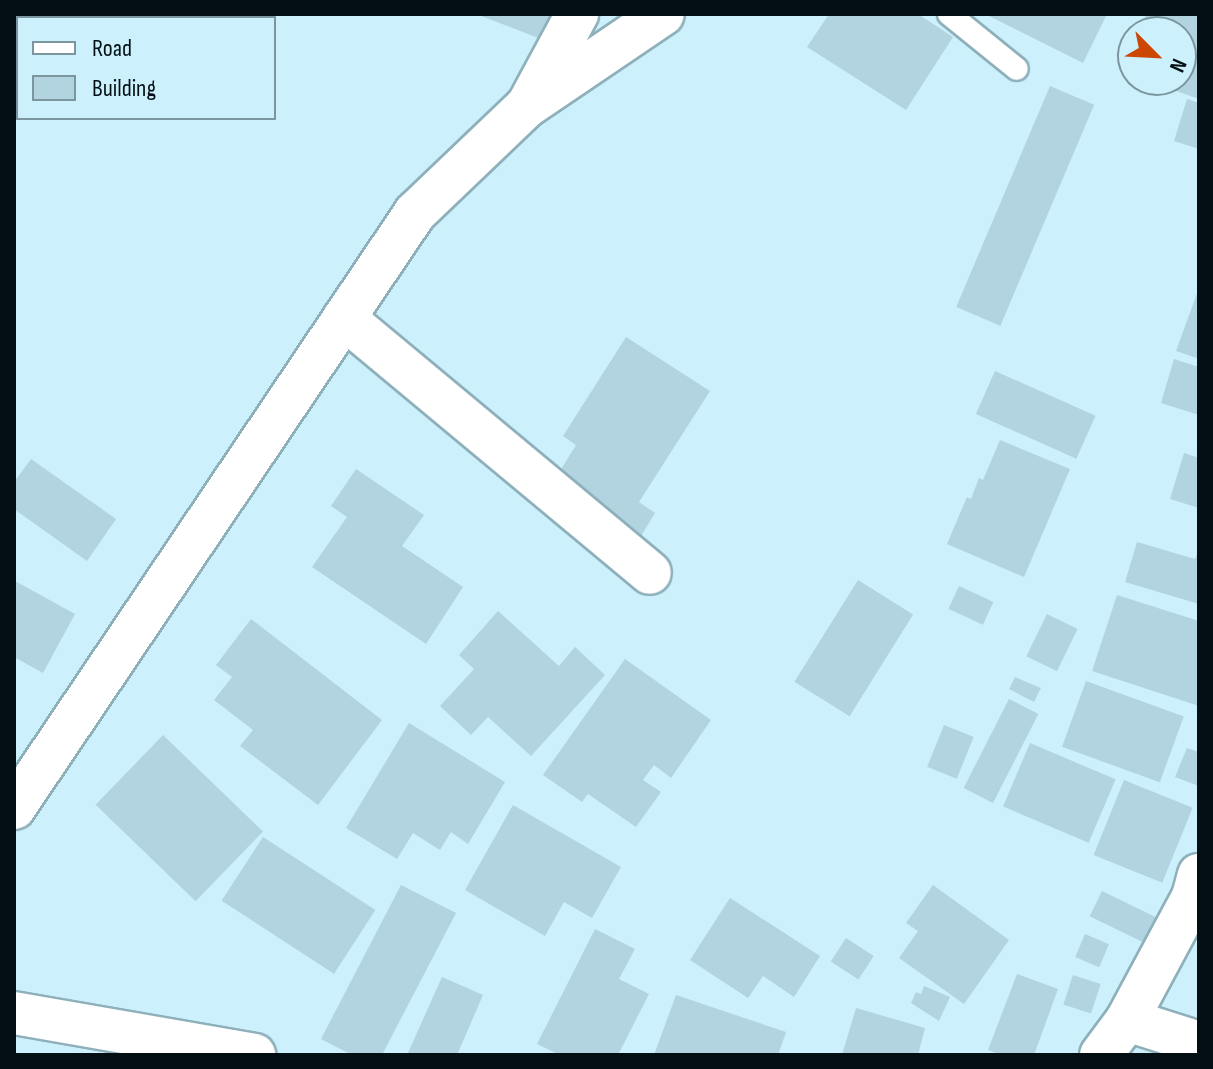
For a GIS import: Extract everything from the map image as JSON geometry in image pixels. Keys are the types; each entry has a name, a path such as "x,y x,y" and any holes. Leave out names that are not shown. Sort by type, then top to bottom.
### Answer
{"street":[{"path":"527,106 577,14"},
{"path":"14,808 415,213 527,106 663,14"},
{"path":"344,318 650,573"},
{"path":"1101,1055 1127,1020 1193,897 1199,875"},
{"path":"14,1013 254,1055"},
{"path":"1127,1020 1199,1043"}],"lane":[{"path":"949,14 1017,69"}],"building":[{"path":"14,14 68,14 16,16 14,105"},
{"path":"476,14 571,14 559,46"},
{"path":"829,14 918,14 953,37 906,110 807,47"},
{"path":"985,14 1107,14 1083,63"},
{"path":"1199,14 1199,99 1190,96 1197,96 1197,16 1145,16"},
{"path":"1050,86 1094,105 1000,326 956,307"},
{"path":"1187,99 1199,103 1199,149 1174,141"},
{"path":"1199,288 1199,359 1176,351"},
{"path":"626,337 710,391 639,502 655,513 635,546 569,504 580,485 560,471 576,445 563,436"},
{"path":"1174,359 1199,367 1199,415 1161,403"},
{"path":"995,371 1095,416 1076,459 976,414"},
{"path":"1000,440 1070,469 1024,577 947,544 967,497 971,499 979,478 983,480"},
{"path":"1184,453 1199,458 1199,508 1170,499"},
{"path":"31,459 116,519 87,561 14,509 14,482"},
{"path":"356,469 424,515 402,546 463,587 426,644 312,567 347,517 331,506"},
{"path":"1137,542 1195,559 1199,550 1199,604 1125,582"},
{"path":"858,580 913,614 850,716 794,682"},
{"path":"15,581 75,614 43,673 14,657"},
{"path":"959,586 993,602 983,625 948,609"},
{"path":"1117,595 1199,621 1199,706 1092,671"},
{"path":"498,611 559,666 575,647 605,675 531,756 488,717 471,735 440,706 474,669 459,655"},
{"path":"1047,614 1078,629 1057,671 1026,656"},
{"path":"251,619 382,720 318,805 240,746 253,730 214,700 232,677 216,665"},
{"path":"625,659 711,720 671,778 654,765 643,780 661,792 636,827 588,794 582,802 543,775"},
{"path":"1015,677 1041,688 1034,702 1009,689"},
{"path":"1086,681 1184,717 1160,782 1062,747"},
{"path":"1009,699 1038,714 993,803 964,788"},
{"path":"409,723 505,782 468,844 451,832 440,850 413,833 397,859 346,828"},
{"path":"944,725 974,737 957,779 927,767"},
{"path":"163,735 263,832 196,901 96,805"},
{"path":"1030,743 1116,779 1089,843 1003,807"},
{"path":"1187,748 1199,752 1199,786 1175,777"},
{"path":"1124,780 1193,808 1162,883 1094,855"},
{"path":"513,805 621,867 592,918 564,902 545,936 465,890"},
{"path":"263,837 375,910 334,974 222,901"},
{"path":"401,885 456,913 382,1055 352,1055 321,1039"},
{"path":"933,885 1009,940 964,1004 899,958 918,931 906,923"},
{"path":"1102,891 1163,921 1151,946 1090,916"},
{"path":"730,898 820,956 794,997 763,976 748,998 690,960"},
{"path":"595,929 635,949 619,979 649,994 618,1055 560,1055 537,1044"},
{"path":"1085,934 1109,944 1099,967 1075,957"},
{"path":"846,938 874,956 858,979 831,961"},
{"path":"1017,974 1058,989 1034,1055 1002,1055 988,1050"},
{"path":"1073,975 1101,984 1091,1013 1063,1004"},
{"path":"442,977 483,995 457,1055 407,1055"},
{"path":"924,986 950,997 939,1021 911,1003 916,992 921,994"},
{"path":"676,995 786,1032 778,1055 654,1055"},
{"path":"856,1008 925,1028 918,1055 842,1055"}]}
